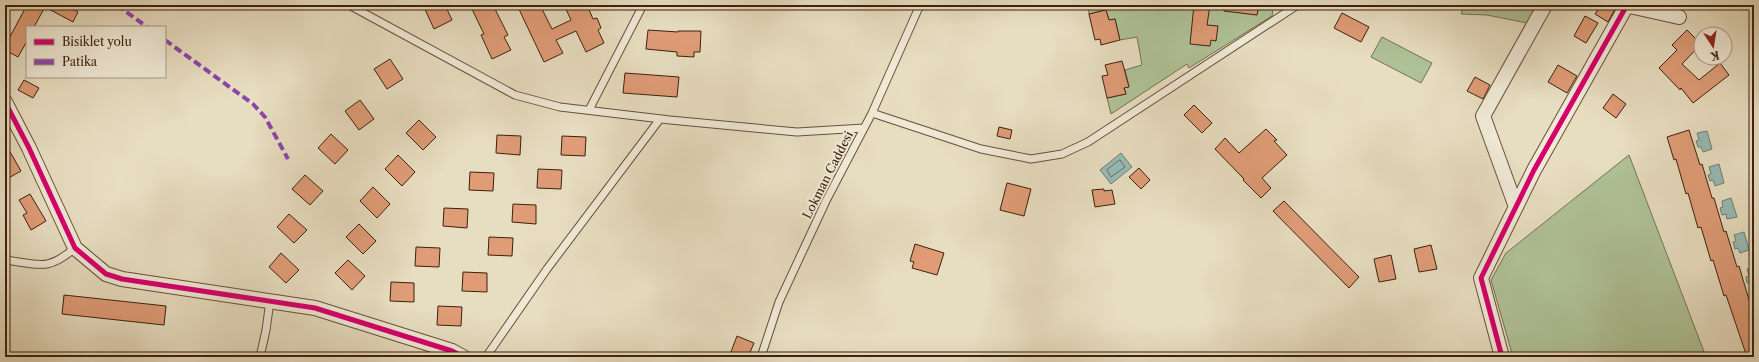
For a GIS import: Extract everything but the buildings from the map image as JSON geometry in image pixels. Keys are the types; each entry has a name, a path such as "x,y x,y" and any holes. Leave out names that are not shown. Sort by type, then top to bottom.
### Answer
{"street":[{"path":"1516,207 1482,116 1545,5"},
{"path":"1502,357 1481,278 1534,170 1626,5 1679,17"},
{"path":"5,102 29,148 75,248 106,274 122,279 316,308 452,351 464,357"}],"lane":[{"path":"349,5 514,94 560,107 660,119 797,132 864,128"},
{"path":"589,110 643,5"},
{"name":"Lokman Caddesi","path":"761,357 779,302 826,201 872,113 920,5"},
{"path":"872,113 981,149 1031,158 1062,154 1088,142 1296,6"},
{"path":"486,357 547,270 660,119"},
{"path":"5,260 47,266 62,259 75,248"},
{"path":"260,357 270,301"}],"green space":[{"path":"1088,5 1274,5 1272,16 1189,68 1187,64 1111,114 1107,98 1126,94 1124,88 1129,86 1125,70 1142,65 1137,37 1120,40 1115,19 1109,20 1106,10 1089,14"},
{"path":"1464,5 1537,5 1527,23 1487,15 1461,14"},
{"path":"1382,37 1432,63 1421,83 1371,57"},
{"path":"1629,155 1706,357 1513,357 1491,280 1506,253"}],"water":[{"path":"1707,131 1712,149 1703,152 1701,147 1698,147 1696,141 1699,140 1697,133"},
{"path":"1121,153 1132,167 1111,184 1100,170"},
{"path":"1719,164 1724,183 1715,186 1713,180 1710,181 1708,175 1711,174 1709,167"},
{"path":"1731,198 1737,217 1727,219 1726,214 1722,215 1720,208 1723,207 1722,201"},
{"path":"1744,232 1749,250 1740,253 1738,248 1735,249 1733,242 1736,241 1734,235"},
{"path":"1754,267 1754,287 1752,288 1751,282 1747,283 1746,277 1749,276 1747,269"}],"marked path":[{"path":"117,5 146,26"},
{"path":"166,41 253,104 265,117 288,159"}],"cycle path":[{"path":"1502,357 1481,278 1534,170 1627,5"},
{"path":"5,102 29,148 75,248 106,274 122,279 315,308 452,351 463,357"}]}
